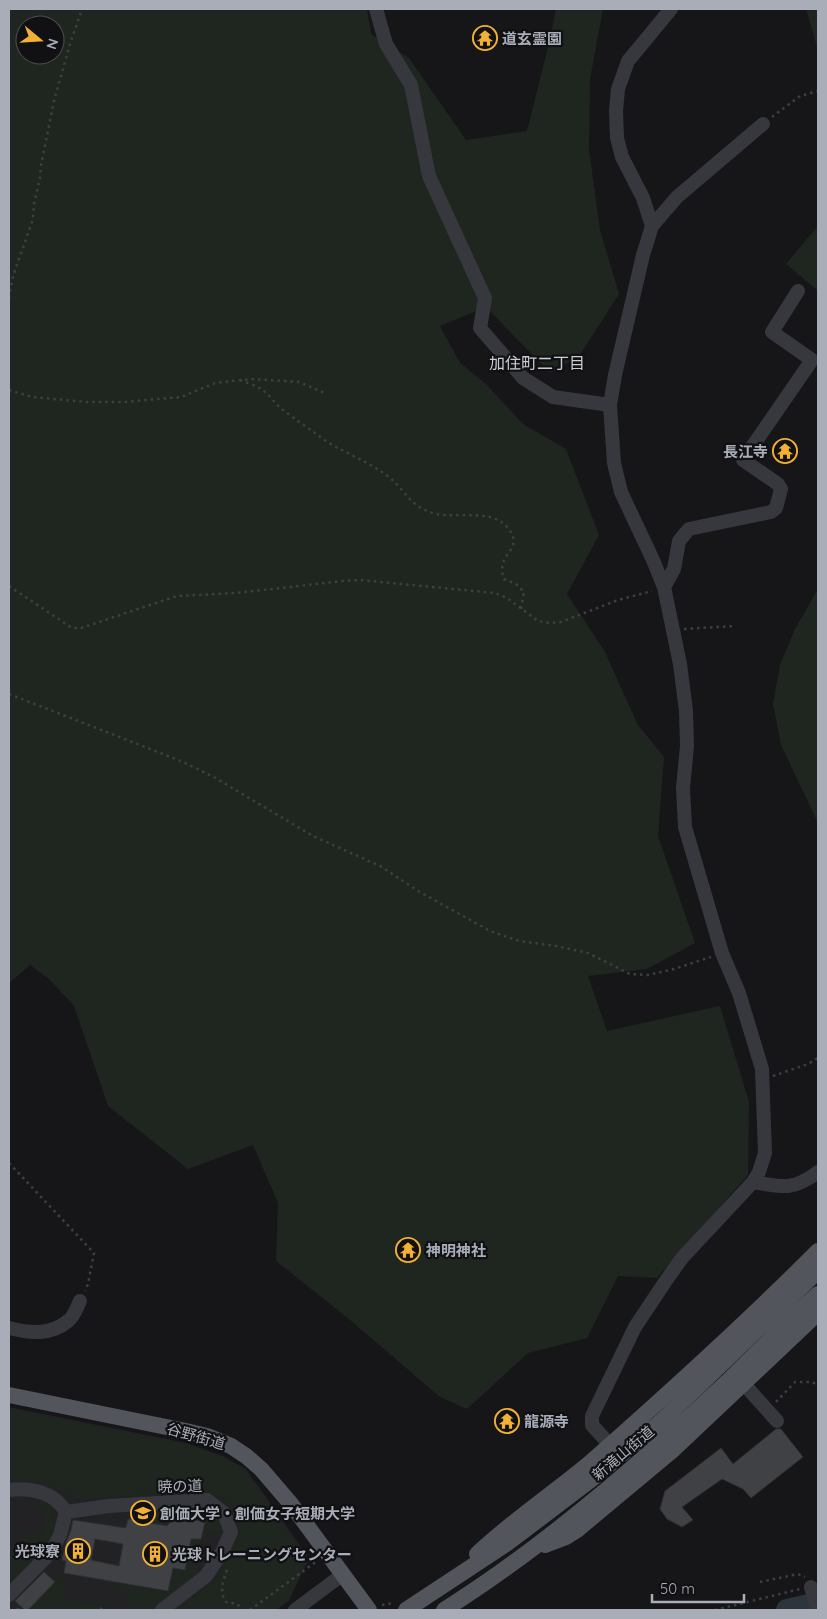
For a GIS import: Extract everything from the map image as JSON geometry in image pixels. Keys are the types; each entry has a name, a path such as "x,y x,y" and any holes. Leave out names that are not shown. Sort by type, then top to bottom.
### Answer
{"main road":[{"path":"448,1582 499,1533 557,1489 641,1419 818,1252"},
{"name":"新滝山街道","path":"406,1610 509,1542 596,1476 741,1347 818,1270"},
{"name":"新滝山街道","path":"454,1608 535,1548 649,1453 818,1294"},
{"path":"535,1548 566,1537 577,1530 651,1469 818,1313"},
{"name":"谷野街道","path":"9,1395 186,1431 207,1436 231,1446 246,1456 276,1485 369,1610"}],"street":[{"path":"376,9 386,44 411,85 429,176 485,298 480,328 523,378 553,397 610,405"},
{"path":"652,226 643,198 622,157 617,138 616,111 618,89 628,61 671,9"},
{"path":"610,1445 592,1425 592,1416 635,1327 682,1258 753,1182 759,1172 765,1153 762,1069 739,993 722,953 685,827 682,788 687,746 686,711 680,664 673,630 664,587 621,492 614,463 610,405 615,374 643,255 652,226 678,197 763,124"},
{"path":"664,587 674,569 679,541 690,529 771,512 776,508 781,489 778,484 744,460 812,360 772,332 798,291"},
{"path":"753,1182 785,1187 796,1186 818,1172"},
{"path":"9,1328 25,1332 43,1333 70,1321 80,1301"},
{"path":"744,1384 777,1421"},
{"path":"9,1490 23,1488 39,1491 52,1497 66,1512 60,1535 51,1552 9,1594"},
{"name":"暁の道","path":"66,1512 109,1506 207,1500 224,1512 231,1532 222,1552 206,1576 162,1610"},
{"path":"295,1610 342,1575"},
{"path":"812,1590 817,1610"}],"path":[{"path":"9,298 13,276 33,219 34,204 54,101 82,9"},
{"path":"763,124 800,96 818,90"},
{"path":"9,390 32,397 77,402 124,402 181,397 215,383 250,379 298,382 328,394"},
{"path":"240,380 261,389 281,409 324,439 381,471 424,510 450,516 483,516 497,519 507,527 513,537 513,547 502,561 500,570 504,579 516,584 524,592 521,609"},
{"path":"9,586 72,628 81,628 177,596 236,593 360,580 495,593 507,598 538,621 548,623 561,622 610,603 664,587"},
{"path":"673,630 735,626"},
{"path":"9,694 182,761 212,776 313,836 380,866 420,892 490,931 519,942 556,946 588,953 630,974 648,975 674,969 722,953"},
{"path":"762,1080 808,1064 818,1058"},
{"path":"9,1163 94,1253 88,1284 80,1301"},
{"path":"768,1409 795,1382 818,1384"},
{"path":"250,1610 318,1560"},
{"path":"229,1562 222,1589 222,1598 226,1602 237,1604 243,1610"},
{"path":"715,1610 812,1590 805,1577 798,1574 760,1582"},
{"path":"101,1610 102,1605"}],"shaded area":[{"path":"9,9 367,9 371,34 409,58 466,140 527,131 556,9 603,9 590,79 589,149 600,230 619,294 579,356 550,373 486,307 440,326 460,363 486,384 523,424 566,449 599,535 567,594 605,652 638,725 664,757 658,836 695,943 647,969 588,976 607,1031 720,1006 749,1102 748,1175 657,1278 618,1276 587,1338 528,1353 467,1409 440,1397 349,1319 276,1261 278,1203 253,1145 188,1169 108,1106 74,1006 49,979 30,965 9,983"},
{"path":"806,9 818,9 818,50"},
{"path":"818,226 818,291 786,264"},
{"path":"818,589 818,823 781,745 773,704 780,665 795,629"},
{"name":"創価大学・創価女子短期大学","path":"9,1407 186,1443 223,1456 246,1469 309,1558 300,1567 290,1600 277,1610 9,1610"},
{"path":"9,1409 186,1445 223,1457 245,1470 308,1561 290,1598 276,1610 178,1610 214,1581 231,1553 239,1533 238,1520 233,1507 221,1497 202,1491 78,1499 37,1481 9,1480"},
{"path":"40,1500 47,1501 53,1514 54,1526 51,1537 36,1558 9,1586 9,1567 12,1550 21,1552 25,1531 42,1534 46,1511 37,1509"},
{"path":"208,1506 223,1522 224,1537 203,1532 205,1522 179,1518 171,1522 168,1527 140,1522 129,1511"},
{"path":"191,1537 199,1539 193,1569 203,1571 151,1610 126,1610 129,1592 113,1589 115,1583 168,1592 173,1568 185,1570"},
{"path":"55,1576 64,1577 64,1598 101,1605 99,1610 30,1610 57,1583 53,1578"}],"building":[{"path":"776,1429 781,1429 803,1457 751,1498 743,1489 722,1479 682,1507 693,1520 682,1527 667,1519 660,1509 665,1491 721,1448 733,1464"},
{"name":"光球トレーニングセンター","path":"178,1517 205,1522 201,1539 191,1539 185,1570 173,1568 168,1591 64,1573 66,1561 62,1560 73,1520 126,1528 128,1519 167,1526","holes":["95,1539 123,1544 119,1566 91,1560"]},
{"path":"44,1572 55,1582 28,1610 25,1610 15,1601"}],"waterway":[{"path":"787,1610 818,1603"}],"place":[{"name":"道玄霊園","path":"485,38"},
{"name":"長江寺","path":"785,451"},
{"name":"神明神社","path":"408,1250"},
{"name":"龍源寺","path":"507,1421"},
{"name":"創価大学・創価女子短期大学","path":"143,1513"},
{"name":"光球寮","path":"78,1551"},
{"name":"光球トレーニングセンター","path":"155,1554"}],"district":[{"name":"加住町二丁目","path":"537,363"}]}
